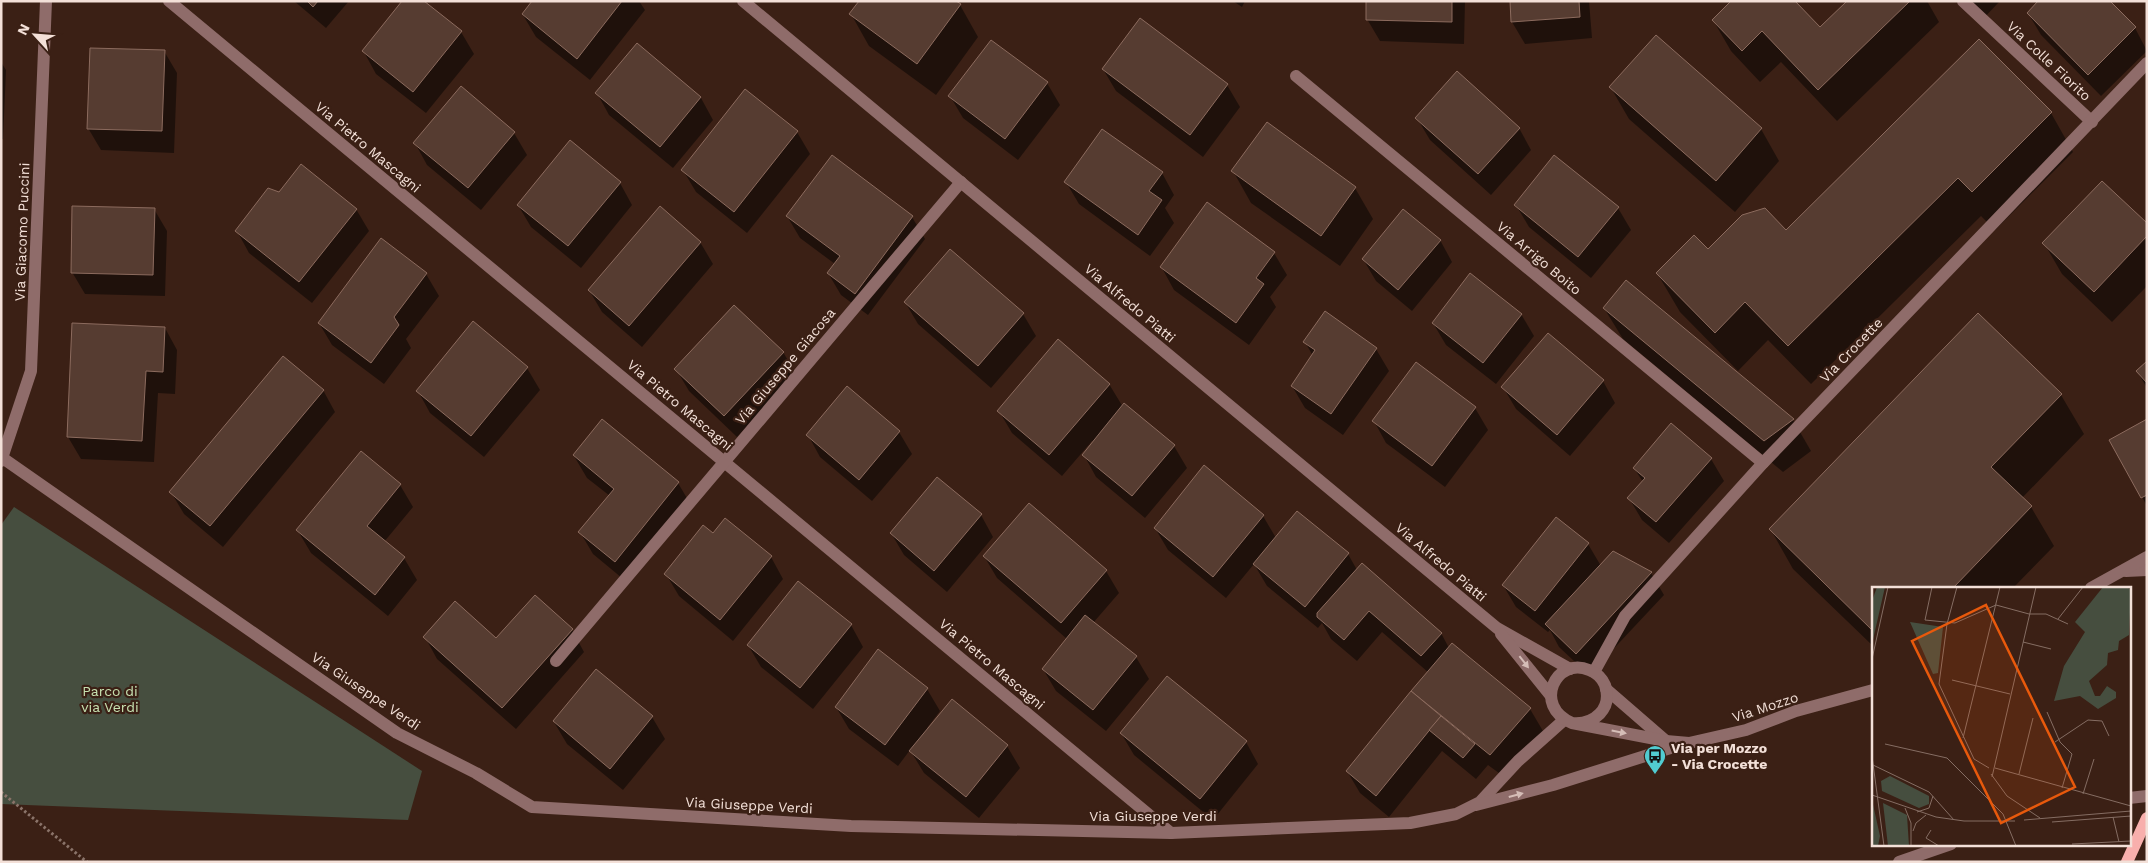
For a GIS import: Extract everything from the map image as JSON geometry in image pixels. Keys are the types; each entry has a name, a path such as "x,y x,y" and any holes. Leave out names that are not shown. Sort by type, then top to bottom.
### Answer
{"main road":[{"path":"2127,862 2147,818"}],"street":[{"name":"Via Giacomo Puccini","path":"2,459 31,371 46,1"},
{"name":"Via Pietro Mascagni","path":"169,1 1171,833"},
{"name":"Via Alfredo Piatti","path":"743,1 1497,628 1570,669"},
{"name":"Via Colle Fiorito","path":"1963,1 2092,122"},
{"name":"Via Crocette","path":"1594,672 1625,616 1763,464 2147,63"},
{"name":"Via Arrigo Boito","path":"1296,76 1763,464"},
{"name":"Via Giuseppe Giacosa","path":"556,661 961,182"},
{"name":"Via Giuseppe Verdi","path":"2,459 397,733 476,773 532,808 851,826 1171,833 1410,823 1456,814 1480,802 1518,761 1568,722"},
{"path":"2094,587 2126,571 2147,557"},
{"path":"2126,571 2147,570"},
{"name":"Via Alfredo Piatti","path":"1497,628 1551,696"},
{"path":"1586,668 1594,672 1600,676 1606,689 1607,699 1599,716 1582,724 1568,722 1552,706 1552,687 1557,679 1570,669 1586,668"},
{"path":"1606,689 1666,741"},
{"name":"Via Mozzo","path":"1568,722 1666,741 1689,743 1746,730 1796,712 1872,690"},
{"path":"1469,807 1553,785 1689,743"},
{"path":"2130,798 2147,796"},
{"path":"1899,862 1945,846"}],"path":[{"path":"1,792 87,862"}],"green space":[{"name":"Parco di via Verdi","path":"14,507 422,771 408,820 1,804 1,525"}],"building":[{"path":"307,1 318,1 313,7"},
{"path":"402,1 424,1 462,31 413,92 362,51"},
{"path":"532,1 622,1 577,59 522,14"},
{"path":"859,1 956,1 961,4 917,64 849,14"},
{"path":"1366,1 1452,1 1452,22 1366,20"},
{"path":"1510,1 1579,1 1580,17 1511,22"},
{"path":"1731,1 1795,1 1820,27 1847,1 1910,1 1818,90 1762,31 1742,51 1712,20"},
{"path":"2038,1 2110,1 2136,27 2088,75 2027,13"},
{"path":"1140,18 1228,84 1190,135 1102,69"},
{"path":"1656,35 1762,128 1716,181 1609,87"},
{"path":"1979,39 2052,112 1972,192 1958,178 1788,346 1745,302 1715,333 1656,273 1694,235 1708,249 1742,215 1765,208 1786,230"},
{"path":"991,40 1048,82 1005,139 948,96"},
{"path":"637,43 701,97 660,147 595,93"},
{"path":"90,48 165,50 162,131 87,129"},
{"path":"1457,71 1520,128 1478,174 1415,118"},
{"path":"461,86 515,132 468,188 413,143"},
{"path":"745,89 798,131 734,212 681,170"},
{"path":"1267,122 1356,187 1321,236 1231,171"},
{"path":"1102,129 1163,172 1149,191 1162,200 1138,235 1064,182"},
{"path":"570,140 621,182 568,246 517,205"},
{"path":"832,155 913,216 855,294 827,273 840,256 786,216"},
{"path":"1554,155 1619,207 1578,257 1514,205"},
{"path":"301,164 357,209 299,282 235,231 268,188 279,192"},
{"path":"2102,181 2147,223 2147,236 2094,292 2042,243"},
{"path":"1207,202 1275,252 1256,278 1264,284 1236,323 1160,267"},
{"path":"72,206 155,208 153,275 71,273"},
{"path":"660,206 701,242 629,326 588,290"},
{"path":"1403,209 1441,240 1398,290 1362,259"},
{"path":"381,238 427,273 394,317 399,325 371,363 318,323"},
{"path":"950,249 1024,313 978,366 904,302"},
{"path":"1470,273 1522,314 1483,363 1432,323"},
{"path":"1626,280 1794,419 1764,441 1603,308"},
{"path":"734,305 784,352 724,416 674,369"},
{"path":"1325,311 1377,348 1331,414 1291,386 1315,350 1303,342"},
{"path":"1978,313 2062,394 1991,467 2032,506 1954,587 1872,587 1872,630 1769,529"},
{"path":"473,321 528,367 471,436 416,391"},
{"path":"72,323 165,327 163,372 146,371 142,441 67,437"},
{"path":"1548,333 1604,380 1557,435 1501,387"},
{"path":"1058,339 1110,384 1049,455 997,411"},
{"path":"283,356 324,390 210,526 169,492"},
{"path":"2147,361 2147,383 2136,371"},
{"path":"1416,362 1476,407 1432,466 1372,421"},
{"path":"847,386 900,431 859,480 806,435"},
{"path":"1124,403 1175,445 1132,496 1082,455"},
{"path":"602,419 679,482 615,562 578,532 614,489 573,455"},
{"path":"2147,419 2147,495 2141,498 2109,440"},
{"path":"1671,423 1712,458 1656,522 1627,498 1645,478 1633,468"},
{"path":"361,451 401,484 367,526 405,557 375,595 296,530"},
{"path":"1204,465 1264,515 1213,577 1154,528"},
{"path":"937,477 982,514 934,571 890,533"},
{"path":"1029,503 1107,570 1061,623 983,556"},
{"path":"1297,511 1349,553 1305,607 1253,564"},
{"path":"1556,517 1589,543 1535,611 1502,585"},
{"path":"725,518 772,556 720,620 664,574 703,525 713,533"},
{"path":"1613,551 1652,572 1576,654 1545,624"},
{"path":"1362,563 1442,633 1421,656 1369,611 1344,640 1317,617 1317,613"},
{"path":"798,581 852,624 800,688 747,645"},
{"path":"535,595 573,629 502,708 423,637 455,601 496,638"},
{"path":"1085,615 1137,656 1093,710 1042,669"},
{"path":"1452,643 1531,708 1490,755 1411,691"},
{"path":"878,649 928,688 885,745 835,707"},
{"path":"596,669 653,716 610,769 553,721"},
{"path":"1167,676 1247,741 1200,799 1120,733"},
{"path":"1411,691 1441,716 1376,796 1346,771"},
{"path":"952,699 1008,745 966,797 909,751"},
{"path":"1441,716 1475,744 1463,758 1429,730"}],"place":[{"name":"Via per Mozzo - Via Crocette","path":"1655,775"}]}
